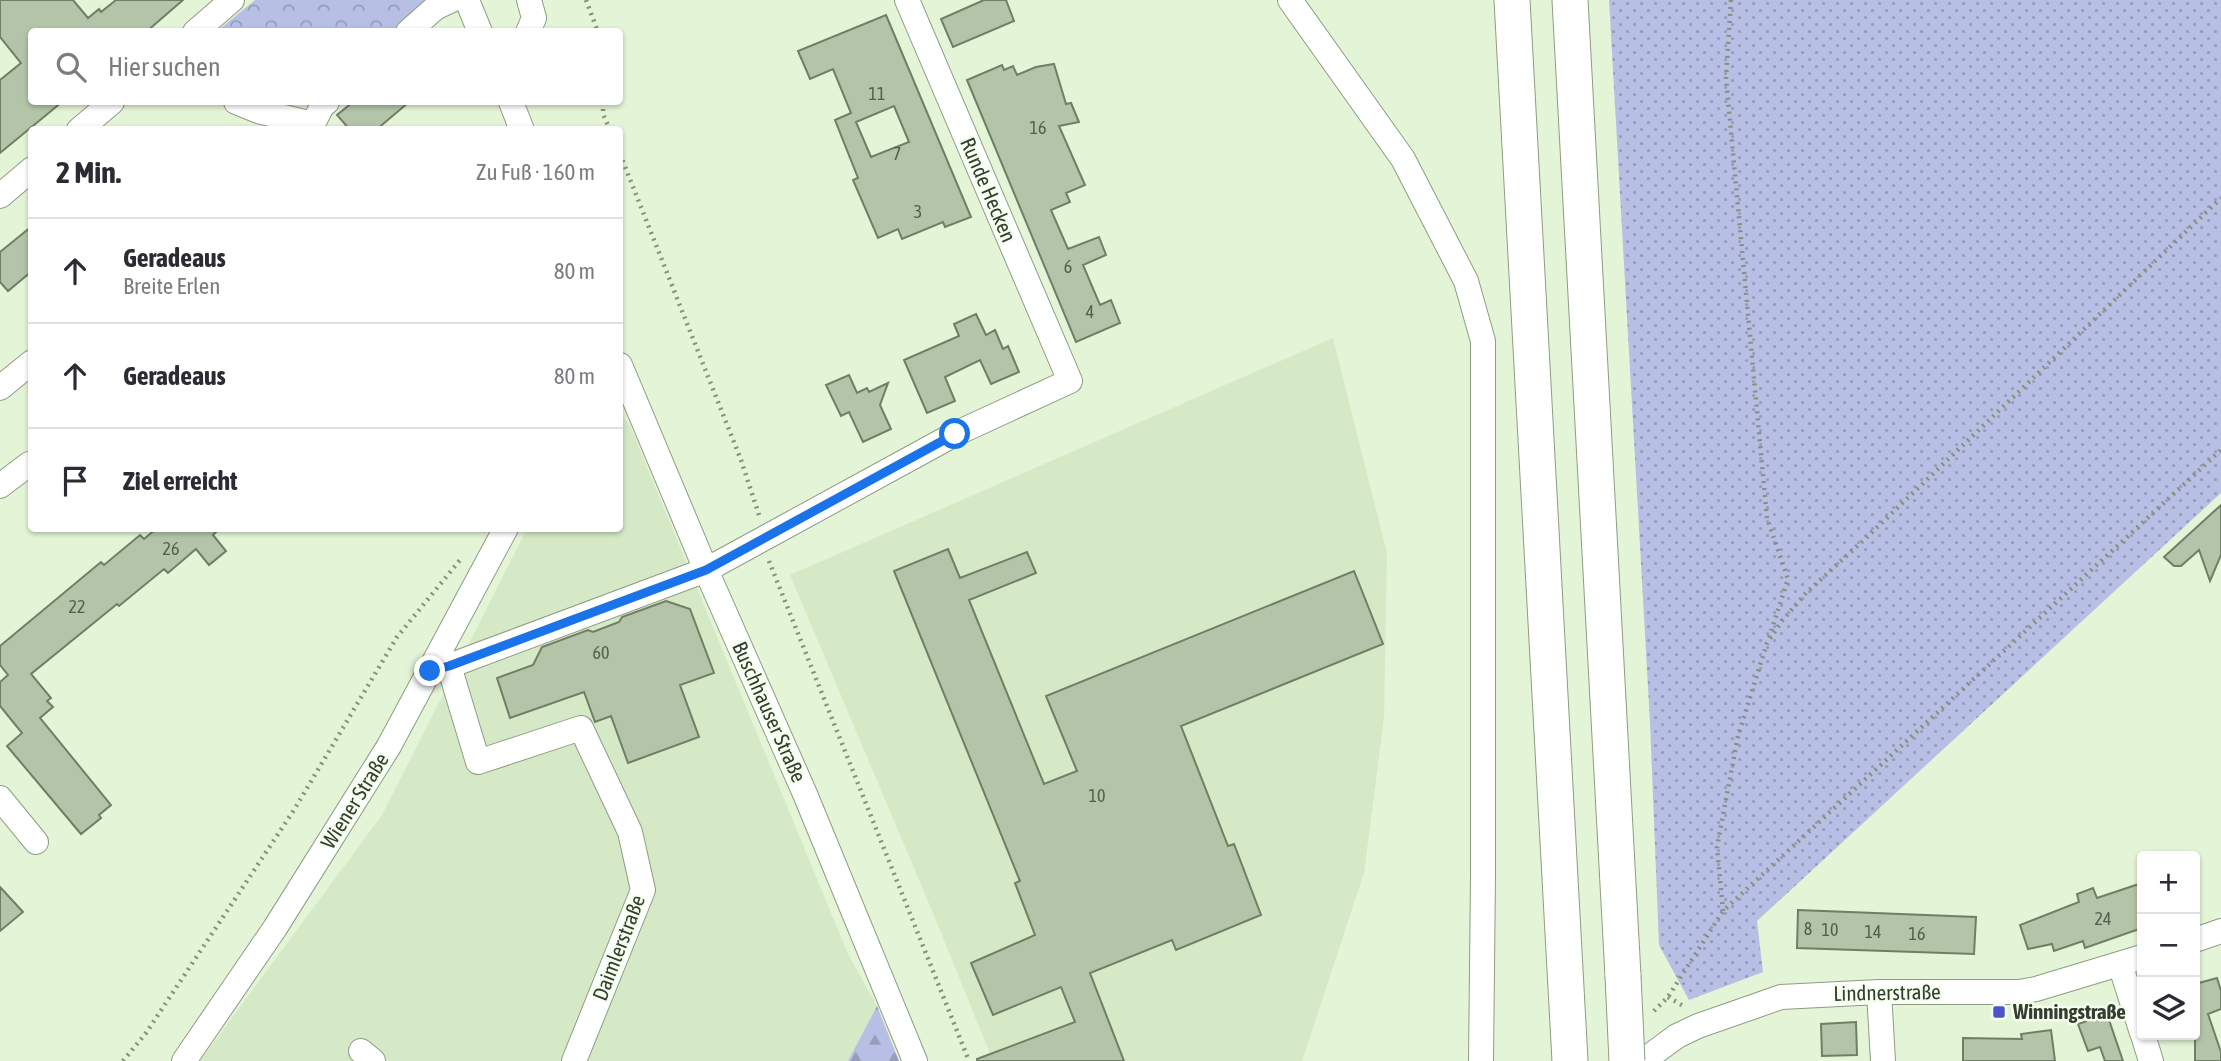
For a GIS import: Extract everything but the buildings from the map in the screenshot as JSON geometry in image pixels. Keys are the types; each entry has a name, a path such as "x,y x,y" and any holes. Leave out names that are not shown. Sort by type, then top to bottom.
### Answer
{"highway":[{"path":"1512,0 1570,1061"},
{"path":"1570,0 1628,1061"}],"street":[{"path":"200,28 232,0"},
{"path":"412,28 435,8 452,0"},
{"path":"467,0 478,28"},
{"path":"529,0 534,18 530,28"},
{"name":"Runde Hecken","path":"766,538 955,434 1070,381 906,0"},
{"path":"1290,0 1403,159 1466,281 1483,341 1481,1061"},
{"path":"84,126 108,105"},
{"path":"243,105 309,126"},
{"path":"312,126 323,105"},
{"path":"512,105 521,126"},
{"path":"0,196 28,172"},
{"path":"0,388 28,365"},
{"name":"Buschhauser Straße","path":"623,372 706,570 805,794 915,1061"},
{"path":"0,486 28,465"},
{"name":"Wiener Straße","path":"184,1061 275,928 440,669 504,532"},
{"path":"440,669 706,570 766,538"},
{"name":"Daimlerstraße","path":"440,669 478,762 581,728 630,832 643,890 574,1061"},
{"path":"0,798 36,842"},
{"path":"2200,938 2221,932"},
{"path":"2131,960 2137,997"},
{"name":"Lindnerstraße","path":"1643,1061 1688,1031 1781,997 1880,992 2019,992 2131,960"},
{"path":"1880,992 1883,1061"},
{"path":"2145,1040 2151,1061"}],"path":[{"path":"586,0 596,28"},
{"path":"1723,911 1717,847 1738,736 1788,579 1767,517 1726,78 1731,0"},
{"path":"603,105 603,114 608,126"},
{"path":"623,162 741,460 766,538 768,556 969,1061"},
{"path":"1767,643 1782,621 1828,570 1867,537 2221,198"},
{"path":"1661,1004 1723,911 2221,450"},
{"path":"123,1061 145,1033 294,810 397,637 467,552"}],"shaded area":[{"path":"1333,338 1387,553 1384,718 1364,873 1302,1061 993,1061 790,575"},
{"path":"623,417 630,426 848,954 877,1006 848,1061 200,1061 382,815 525,532 623,532"}],"green space":[{"path":"255,0 429,0 397,28 221,28"},
{"path":"1609,0 2221,0 2221,493 1757,921 1763,972 1689,1000 1659,945 1650,722"},
{"path":"877,1006 899,1061 848,1061"}],"place":[{"name":"Winningstraße","path":"1999,1012"}],"route":[{"path":"430,671 706,570 955,434"}]}
